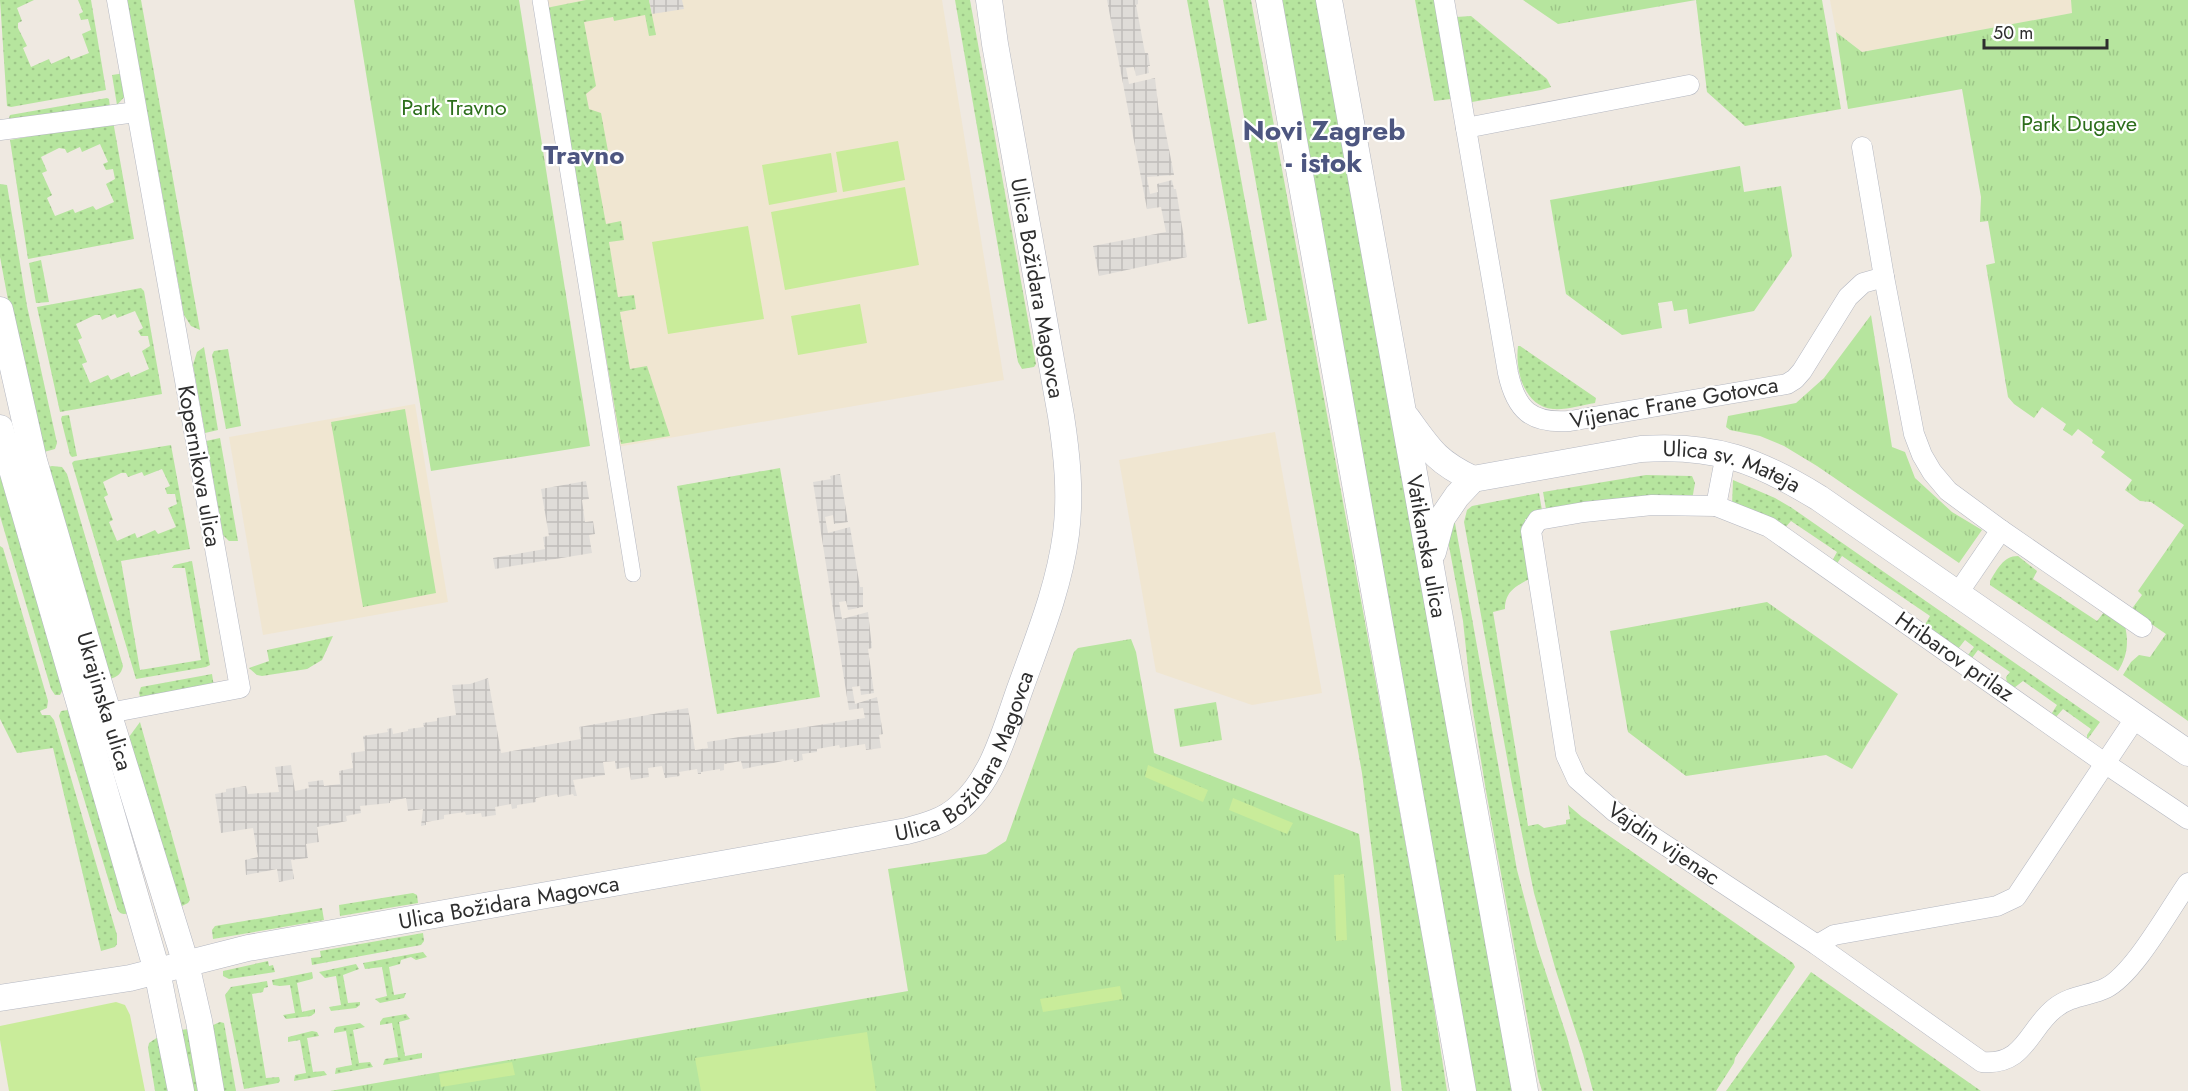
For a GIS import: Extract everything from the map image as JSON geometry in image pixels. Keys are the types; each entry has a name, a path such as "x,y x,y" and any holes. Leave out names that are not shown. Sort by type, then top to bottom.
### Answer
{"street":[{"name":"Kopernikova ulica","path":"109,713 240,688 117,0"},
{"path":"540,0 633,574"},
{"name":"Ulica Božidara Magovca","path":"0,998 130,978 248,948 907,831 948,817 972,795 996,752 1040,632 1058,576 1066,533 1068,500 1067,455 1063,425 996,55 989,0"},
{"path":"1269,0 1463,1091"},
{"name":"Vatikanska ulica","path":"1329,0 1525,1091"},
{"name":"Vijenac Frane Gotovca","path":"1444,0 1511,388 1515,400 1523,409 1539,418 1557,422 1570,421 1787,384 1802,371 1848,297 1863,283 1884,277"},
{"path":"1466,128 1689,85"},
{"path":"0,130 136,112"},
{"path":"1862,147 1914,434 1932,472 1948,490 2001,530 2142,627"},
{"name":"Ukrajinska ulica","path":"0,310 34,461 186,964 211,1091"},
{"path":"1404,413 1432,453 1449,467 1473,479 1457,496 1442,518 1431,561"},
{"name":"Ukrajinska ulica","path":"1,436 157,971 181,1091"},
{"name":"Ulica sv. Mateja","path":"1473,479 1641,449 1668,447 1708,450 1754,463 1784,477 1958,593 2188,753"},
{"path":"1716,506 1726,454"},
{"name":"Vajdin vijenac","path":"1716,506 1652,504 1584,512 1538,520 1531,531 1566,755 1577,779 1615,812 1816,945"},
{"name":"Hribarov prilaz","path":"1716,506 1769,527 2188,819"},
{"path":"1958,593 2001,530"},
{"path":"2136,717 2016,897 1996,906 1834,935 1816,945 1962,1050 1982,1062 1990,1063 2009,1058 2027,1044 2042,1020 2056,1007 2083,994 2106,988 2122,976 2188,883"}],"shaded area":[{"path":"546,0 942,0 1004,380 617,447"},
{"path":"649,0 682,0 684,9 652,14"},
{"path":"1107,0 1138,0 1136,5 1145,53 1148,53 1150,66 1148,66 1149,73 1136,76 1134,67 1126,68 1129,84 1155,78 1159,113 1162,113 1174,175 1147,177 1150,194 1158,192 1157,184 1172,180 1174,189 1176,189 1187,257 1099,276 1093,246 1166,232 1161,207 1147,209"},
{"path":"1830,0 2071,0 2073,13 1862,52 1836,32"},
{"path":"415,404 448,602 263,635 229,437"},
{"path":"1275,432 1322,693 1252,705 1156,672 1119,460"},
{"path":"840,474 848,522 834,524 833,515 825,517 828,533 850,527 860,587 863,587 863,607 848,610 846,601 839,602 842,619 868,612 872,648 868,649 874,693 861,695 860,686 852,687 855,704 877,697 883,734 879,735 881,748 866,750 865,744 840,748 839,745 802,754 803,760 794,762 793,759 743,769 741,761 724,764 724,770 720,771 720,769 698,774 697,769 679,772 680,776 665,778 662,766 648,768 649,777 631,780 629,767 616,769 615,761 603,762 605,775 573,780 577,796 573,794 558,797 557,794 536,798 536,802 517,805 517,808 512,809 511,804 495,807 496,815 482,817 481,813 466,815 465,812 444,815 444,819 426,822 426,825 421,826 423,809 408,811 406,798 390,801 390,803 360,806 361,813 346,816 347,821 317,827 319,842 306,844 308,858 291,860 294,879 279,882 277,869 246,875 245,860 258,857 253,828 221,833 215,794 226,792 226,789 246,786 248,794 279,792 275,767 291,765 295,791 309,788 308,782 323,780 324,786 340,784 339,771 353,768 351,753 365,751 363,736 388,732 387,729 392,728 393,734 408,731 408,729 424,727 423,723 437,721 437,718 456,715 452,685 470,684 488,678 501,753 581,739 579,727 688,708 695,750 708,748 707,742 865,718 863,708 849,710 813,482 831,479 830,476"},
{"path":"586,481 589,499 582,500 585,522 593,521 595,534 589,535 592,553 495,569 493,558 545,549 543,537 549,536 541,489"}],"green space":[{"path":"0,0 34,0 17,8 22,21 18,23 18,28 27,46 23,48 31,67 49,59 51,64 69,56 71,60 89,53 82,34 91,30 88,19 81,20 79,14 83,12 78,0 91,0 106,90 7,106"},
{"path":"127,0 141,0 200,330 191,326 184,315"},
{"name":"Park Travno","path":"354,0 519,0 590,446 431,471"},
{"path":"586,0 649,0 656,35 649,36 645,15 614,21 613,17 584,22 596,86 586,94 589,109 601,113 608,151 593,153 606,224 621,221 624,240 609,242 618,297 634,295 636,309 620,312 630,369 647,366 670,436 621,444 546,8"},
{"path":"955,0 970,0 1036,364 1034,367 1022,369 1018,362"},
{"path":"1187,0 1208,0 1267,320 1248,324"},
{"path":"1223,0 1251,0 1426,955 1447,1091 1402,1091 1362,773"},
{"path":"1282,0 1317,0 1513,1091 1476,1091"},
{"path":"1415,0 1434,0 1451,99 1434,101"},
{"path":"1523,0 1696,0 1558,24"},
{"path":"1696,0 1822,0 1841,109 1745,126 1707,92"},
{"name":"Park Dugave","path":"2071,0 2188,0 2188,721 2123,675 2131,662 2139,655 2150,657 2166,634 2131,610 2142,595 2138,591 2184,525 2151,502 2140,501 2125,490 2132,480 2101,457 2105,452 2078,429 2072,436 2063,430 2066,424 2042,407 2034,418 2008,397 1986,265 1995,263 1988,221 1980,222 1981,197 1962,89 1848,109 1836,32 1862,52 2072,13"},
{"path":"1471,16 1547,79 1551,87 1472,102 1456,17"},
{"path":"125,73 126,95 117,105 112,75"},
{"path":"107,98 110,107 8,122 10,115"},
{"path":"113,121 134,239 28,259 10,140","holes":["100,144 108,162 103,164 106,170 113,169 115,179 106,184 114,202 96,210 93,206 75,213 73,209 55,216 47,198 52,195 42,173 47,171 41,157 59,148 65,149 67,153 80,147 82,152"]},
{"path":"898,141 905,180 843,192 836,152"},
{"path":"831,153 837,192 769,205 762,165"},
{"path":"1740,166 1744,192 1781,186 1792,256 1754,311 1689,324 1687,309 1674,311 1672,301 1658,303 1662,328 1622,335 1566,294 1550,200"},
{"path":"0,184 7,185 27,306 57,443 55,449 44,452 14,332 0,257"},
{"path":"905,187 919,265 785,290 771,212"},
{"path":"748,226 764,319 668,334 652,242"},
{"path":"41,260 49,302 36,303 29,263"},
{"path":"141,288 144,291 162,394 60,412 37,307","holes":["135,311 143,328 138,331 141,336 148,336 150,346 142,351 149,369 131,377 129,372 111,380 108,375 90,383 82,364 87,362 78,340 82,338 76,324 95,315 100,315 102,320 115,314 117,318"]},
{"path":"860,304 867,343 798,355 791,316"},
{"path":"1871,315 1892,447 1905,452 1915,478 1952,512 1982,530 1959,563 1784,446 1760,436 1730,430 1726,427 1728,416 1796,403 1824,378"},
{"path":"1518,346 1596,398 1595,403 1553,409 1535,402 1528,395 1520,376"},
{"path":"204,347 218,430 205,433 193,365 197,352"},
{"path":"228,349 241,426 226,429 212,355 214,351"},
{"path":"405,409 436,593 363,607 331,422"},
{"path":"69,415 77,456 72,457 61,419 62,416"},
{"path":"220,438 238,541 229,541 223,535 206,441"},
{"path":"171,445 190,549 121,561 140,670 201,660 185,568 172,568 174,565 192,561 210,665 136,679 72,463","holes":["162,469 170,486 165,488 167,494 175,494 177,504 168,508 176,527 158,534 155,530 137,538 135,533 117,541 109,522 113,520 104,497 108,495 103,482 121,473 126,473 128,477 142,472 144,476"]},
{"path":"48,467 62,467 67,474 123,666 119,675 109,679"},
{"path":"780,468 820,697 717,714 677,486"},
{"path":"0,473 63,689 60,695 55,695 51,689 0,516"},
{"path":"1646,475 1692,476 1695,483 1692,500 1547,515 1543,492"},
{"path":"1733,480 1792,508 2100,722 2087,740 2091,729 2063,709 2056,717 2053,717 2052,713 2057,705 2023,681 2014,688 2007,683 2006,677 2010,672 1978,650 1972,658 1968,655 1974,647 1965,640 1958,649 1923,628 1930,616 1842,556 1836,565 1832,561 1837,552 1791,521 1784,529 1732,505"},
{"path":"1539,493 1543,516 1525,519 1534,566 1531,578 1509,593 1505,609 1493,612 1528,826 1538,824 1544,828 1566,824 1566,820 1570,819 1568,805 1793,963 1795,967 1716,1091 1593,1091 1556,971 1534,893 1464,522 1467,510 1472,506"},
{"path":"1453,512 1517,870 1537,946 1582,1091 1542,1091 1538,1077 1472,705 1463,621 1448,536"},
{"path":"0,546 3,548 48,701 47,708 40,711 42,715 50,715 54,720 117,935 115,947 101,951 53,748 17,753 0,719"},
{"path":"2018,556 2037,571 2033,579 2097,621 2105,611 2125,626 2126,650 2118,671 1990,585 1990,581 2001,564 2008,558"},
{"path":"1767,602 1898,694 1852,769 1826,755 1686,776 1628,732 1610,631"},
{"path":"333,636 322,660 307,669 262,676 249,668 269,661 267,650"},
{"path":"1131,639 1136,652 1154,753 1359,834 1391,1091 330,1091 908,991 888,869 986,854 1006,841 1074,652 1078,648"},
{"path":"212,674 214,687 141,700 139,693 141,687"},
{"path":"1216,702 1222,740 1180,747 1174,709"},
{"path":"68,710 129,913 119,912 117,908 59,716 61,711"},
{"path":"140,722 190,900 178,908 129,737"},
{"path":"1148,765 1208,790 1203,802 1145,777"},
{"path":"1233,798 1293,823 1287,834 1229,810"},
{"path":"1344,874 1347,940 1336,941 1334,875"},
{"path":"413,893 417,895 418,903 340,916 339,905"},
{"path":"322,908 324,920 213,939 212,930 215,926"},
{"path":"423,933 424,941 421,945 312,965 311,958 321,957 320,951"},
{"path":"423,952 427,957 416,960 411,957 401,960 400,964 389,967 394,995 406,993 404,998 380,1003 375,999 387,996 382,967 365,969 363,963"},
{"path":"268,961 269,966 273,965 275,972 229,979 223,976 223,971"},
{"path":"356,964 359,969 343,975 348,1003 360,1002 360,1005 356,1008 331,1011 329,1007 341,1005 336,976 325,978 319,972"},
{"path":"312,972 312,979 297,983 302,1012 315,1009 315,1013 311,1016 286,1019 283,1015 295,1013 290,985 273,985 272,980"},
{"path":"1811,972 1981,1091 1726,1091"},
{"path":"267,981 268,987 264,988 263,992 252,994 266,1078 279,1077 280,1081 244,1089 225,995 231,987"},
{"path":"1120,986 1123,999 1043,1012 1040,999"},
{"path":"116,1002 125,1005 130,1015 145,1091 9,1091 0,1040 0,1026"},
{"path":"406,1014 410,1019 399,1022 405,1056 422,1053 422,1058 383,1065 385,1059 398,1057 392,1023 380,1025 380,1022 383,1018"},
{"path":"220,1022 224,1023 236,1091 224,1091 211,1026"},
{"path":"360,1023 365,1027 353,1030 359,1063 370,1062 373,1067 335,1074 336,1068 352,1065 346,1031 334,1033 334,1030 336,1027"},
{"path":"188,1029 200,1091 189,1091 181,1030"},
{"path":"312,1031 317,1032 319,1036 307,1038 313,1072 324,1071 327,1075 294,1081 295,1075 306,1073 300,1040 288,1042 288,1037"},
{"path":"867,1032 876,1091 701,1091 695,1058"},
{"path":"161,1035 172,1091 155,1091 148,1048 149,1043"},
{"path":"512,1062 515,1075 441,1087 439,1074"}],"district":[{"name":"Novi Zagreb - istok","path":"1324,146"},
{"name":"Travno","path":"584,155"}]}
